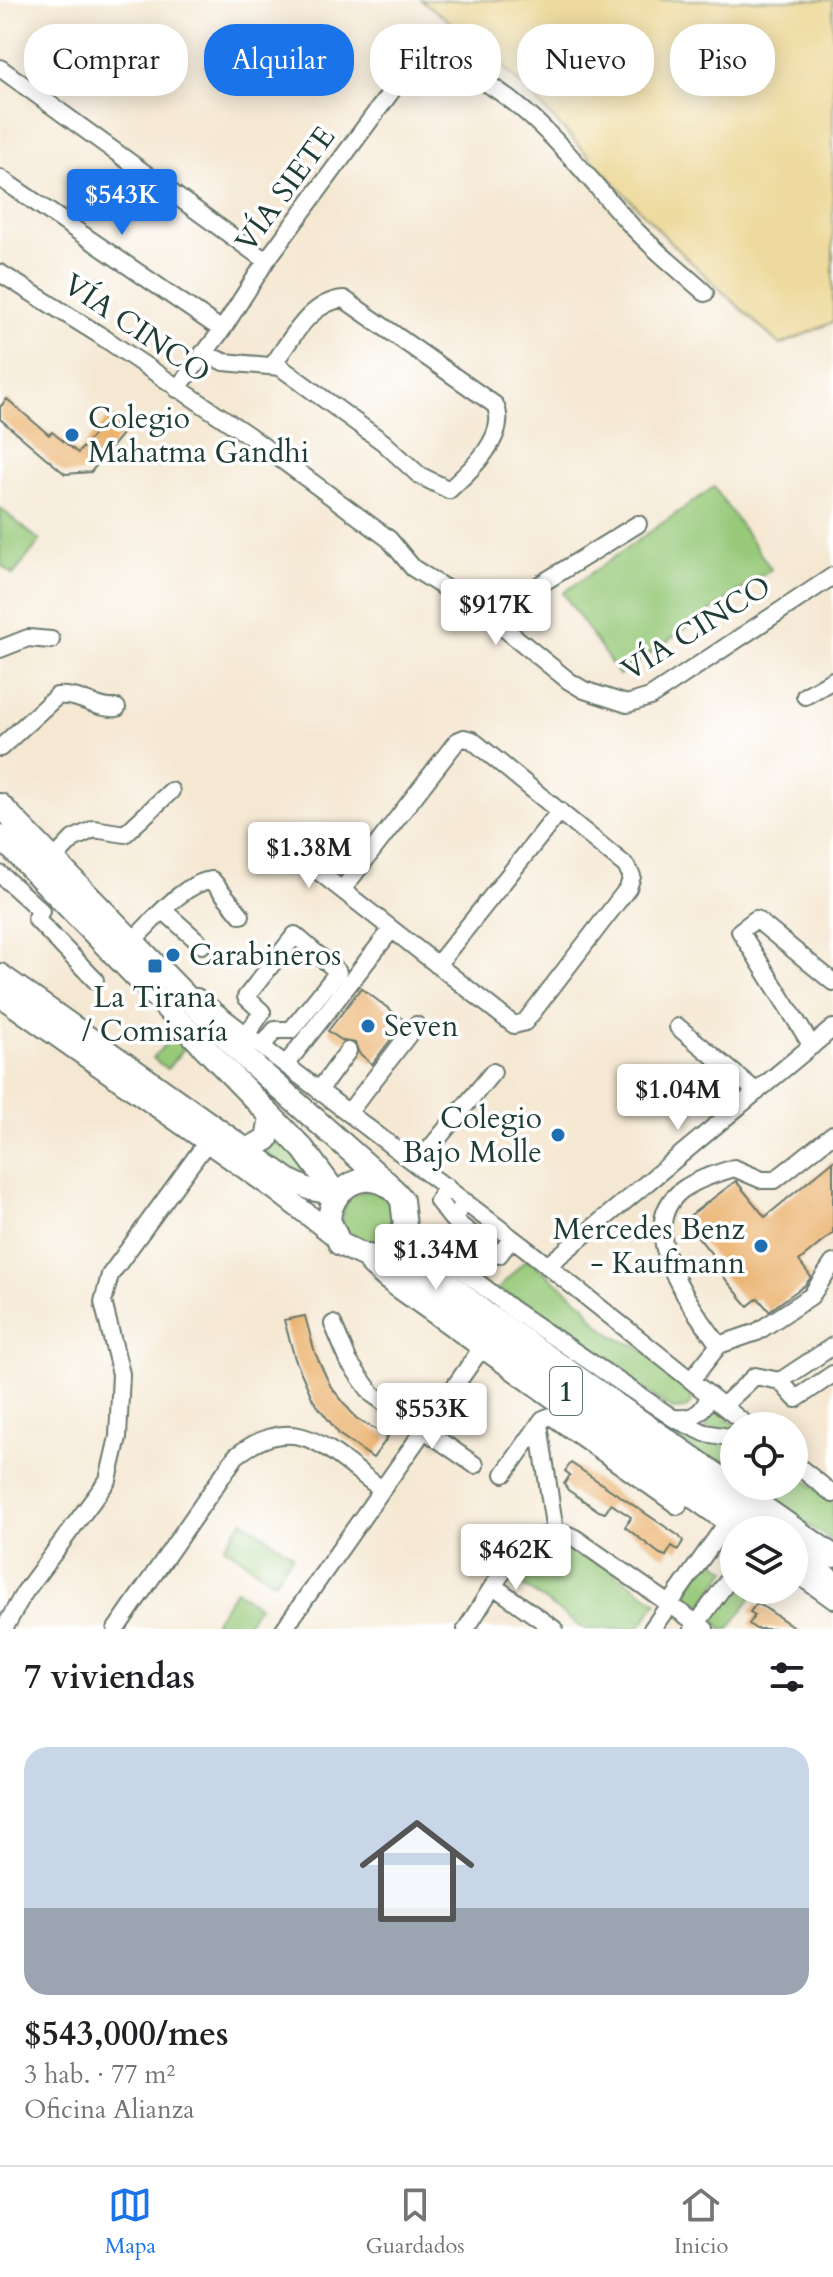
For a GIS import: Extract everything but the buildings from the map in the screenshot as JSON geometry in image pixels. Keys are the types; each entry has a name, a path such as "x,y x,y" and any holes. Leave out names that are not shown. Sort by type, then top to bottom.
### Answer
{"highway":[{"path":"0,805 248,1060 399,1195 406,1210 401,1236 388,1250 367,1256"},
{"path":"0,836 315,1163 337,1195"},
{"path":"247,1150 267,1139 271,1117"},
{"path":"334,1235 330,1215 337,1195 351,1183 363,1179 388,1184"},
{"name":"1","path":"334,1235 344,1248 367,1256 439,1300 740,1516"},
{"name":"1","path":"401,1236 421,1261 485,1313 833,1556"},
{"path":"808,1564 833,1582"}],"main road":[{"path":"0,974 300,1186 337,1195"},
{"name":"1","path":"0,996 334,1235"}],"street":[{"name":"VÍA SIETE","path":"177,389 222,330 266,261 402,77 420,60 428,57 485,83 544,125 629,223 705,293"},
{"path":"0,68 266,261"},
{"path":"0,178 222,330"},
{"name":"VÍA CINCO","path":"0,273 98,334 248,435 389,539 413,568 489,616 584,690 627,704 650,697 833,576"},
{"path":"203,353 224,362 280,367 383,442 434,485 449,490 473,469 499,428 500,415 495,405 344,299 330,300 316,308 272,366"},
{"path":"489,616 638,524"},
{"path":"0,649 28,638 51,640"},
{"path":"805,696 833,680"},
{"path":"0,748 57,696 78,697 105,709 117,708"},
{"path":"300,857 510,1024 525,1022 632,881 629,868 472,740 461,739 342,890"},
{"path":"53,860 73,839 94,829 125,834 171,791"},
{"path":"437,965 560,811"},
{"path":"0,874 41,911 36,919 95,980"},
{"path":"132,941 181,895 204,881 212,880 241,915"},
{"path":"164,911 202,945"},
{"path":"812,1046 740,931 756,919 833,982"},
{"path":"287,1063 392,929"},
{"path":"248,1033 262,1012 246,997 295,935 338,972 291,1030 275,1030 263,1045"},
{"path":"160,970 287,1063 730,1412"},
{"path":"349,1112 416,1025"},
{"path":"678,1027 757,1092"},
{"path":"547,1266 833,1028"},
{"path":"320,1089 348,1051"},
{"path":"417,1164 493,1072"},
{"path":"719,1345 669,1267 664,1240 666,1210 680,1191 734,1168 762,1180 775,1180 833,1134"},
{"path":"4,1629 24,1593 108,1480 118,1437 121,1374 103,1302 103,1290 110,1275 207,1142"},
{"path":"447,1187 438,1201 452,1219 499,1255 512,1238"},
{"path":"452,1219 466,1202"},
{"path":"476,1237 490,1221"},
{"path":"401,1236 445,1255 500,1301 673,1418 705,1433 720,1436"},
{"path":"367,1256 380,1277 720,1520"},
{"path":"691,1380 719,1345 757,1332 790,1313 811,1296 833,1263"},
{"path":"333,1324 349,1362 372,1394 475,1465"},
{"path":"780,1381 833,1346"},
{"path":"284,1629 380,1488 481,1349"},
{"path":"723,1406 755,1376 780,1381 796,1399 833,1374"},
{"path":"673,1418 687,1419 700,1412 709,1395"},
{"path":"504,1474 539,1424 551,1416 678,1506"},
{"path":"539,1424 555,1532"},
{"path":"116,1629 236,1456 259,1438 294,1433 318,1442 380,1488"},
{"path":"808,1474 833,1494"},
{"path":"466,1629 525,1546 538,1536 555,1532 575,1538 699,1627 720,1594"},
{"path":"652,1629 720,1540"},
{"path":"808,1582 833,1600"},
{"path":"495,1587 554,1629"}],"green space":[{"path":"714,487 771,569 619,675 563,593"},
{"path":"0,508 40,541 13,575 0,564"},
{"path":"174,1034 186,1046 167,1069 153,1058"},
{"path":"278,1134 319,1182 302,1179 264,1152"},
{"path":"368,1191 386,1199 394,1217 386,1235 368,1243 350,1235 342,1217 350,1199"},
{"path":"527,1258 585,1305 606,1331 636,1345 690,1388 692,1402 685,1409 674,1410 497,1290"},
{"path":"493,1305 606,1380 629,1403 664,1420 720,1440 720,1469 491,1309"},
{"path":"715,1409 720,1413 720,1430 706,1428 705,1421"},
{"path":"808,1482 833,1503 833,1541 808,1526 808,1516 793,1516 767,1500 808,1500"},
{"path":"243,1520 293,1555 274,1582 224,1546"},
{"path":"543,1539 570,1542 657,1602 638,1629 584,1629 511,1577 532,1548"},
{"path":"710,1558 720,1565 720,1580 699,1608 687,1607 683,1595"},
{"path":"236,1590 259,1606 243,1629 209,1629"},
{"path":"720,1604 747,1604 729,1629 722,1629 711,1617"}],"sand":[{"path":"421,0 833,0 833,322 780,345 678,250 532,96 654,96 654,24 517,24 517,81 501,64 501,24 453,24"}],"place":[{"name":"Colegio Mahatma Gandhi","path":"72,435"},
{"name":"Carabineros","path":"173,955"},
{"name":"La Tirana / Comisaría","path":"155,966"},
{"name":"Seven","path":"368,1026"},
{"name":"Colegio Bajo Molle","path":"558,1135"},
{"name":"Mercedes Benz - Kaufmann","path":"761,1246"}]}
